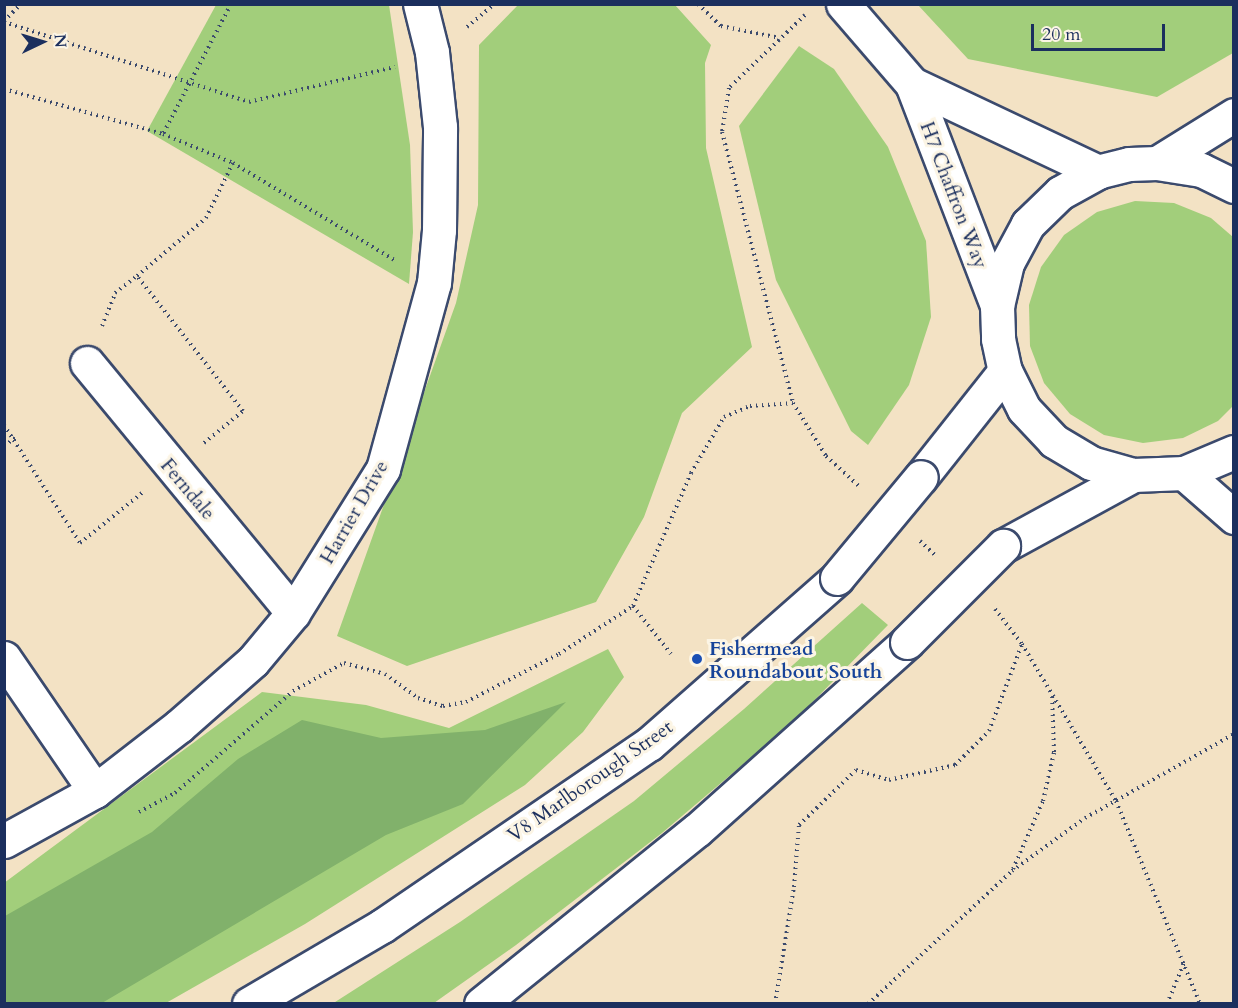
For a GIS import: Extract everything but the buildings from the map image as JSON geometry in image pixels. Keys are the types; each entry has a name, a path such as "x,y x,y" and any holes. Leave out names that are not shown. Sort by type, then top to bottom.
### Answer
{"main road":[{"name":"Harrier Drive","path":"4,841 95,791 179,726 253,661 292,613 384,469 434,283 440,128 432,52 420,4"},
{"name":"H7 Chaffron Way","path":"843,4 912,84 997,306"},
{"name":"H7 Chaffron Way","path":"912,84 1098,172"},
{"path":"1157,163 1233,115"},
{"path":"1233,186 1201,170 1157,163 1129,164 1098,172 1060,193 1028,224 1006,263 997,306 998,339 1005,371 1024,409 1054,441 1091,463 1133,474 1184,473 1233,452"},
{"name":"Ferndale","path":"87,363 171,470 292,613"},
{"name":"V8 Marlborough Street","path":"249,1004 382,926 649,744 837,578 1005,371"},
{"path":"1184,473 1233,517"},
{"path":"482,1004 697,830 907,642 1003,546 1133,474"},
{"path":"4,658 95,791"}],"path":[{"path":"21,4 4,22 192,81 249,102 398,66 432,52"},
{"path":"162,134 231,4"},
{"path":"699,4 721,26 780,38"},
{"path":"810,11 729,88 722,132 793,403 825,456 869,495"},
{"path":"4,89 162,134 233,163 434,283"},
{"path":"87,363 115,293 206,218 233,163"},
{"path":"4,425 15,438 80,543 243,411 136,276"},
{"path":"135,813 175,793 294,691 344,663 385,674 418,698 443,706 466,702 559,654 633,606 691,473 724,417 750,406 793,403"},
{"path":"4,446 15,438"},
{"path":"912,534 938,557"},
{"path":"989,604 1022,644 1116,801 1200,1004"},
{"path":"633,606 671,654"},
{"path":"775,1004 794,887 799,825 856,770 889,780 955,765 989,731 1022,644"},
{"path":"1012,871 1045,791 1053,752 1052,694"},
{"path":"868,1004 1012,871 1116,801 1233,734"},
{"path":"1167,1004 1184,962"}],"green space":[{"path":"216,5 389,5 410,145 413,232 409,284 147,131"},
{"path":"518,5 675,5 711,45 705,63 706,148 752,347 682,413 644,517 596,602 407,666 337,636 456,303 478,205 479,45"},
{"path":"918,5 1233,5 1233,53 1157,97 968,59"},
{"path":"799,46 834,69 888,147 926,241 931,317 909,385 868,445 851,431 776,280 739,126"},
{"path":"1135,201 1174,203 1211,218 1233,237 1233,406 1218,421 1183,438 1143,443 1104,435 1070,414 1044,383 1030,346 1029,305 1041,267 1064,235 1097,212"},
{"path":"862,603 888,625 794,721 662,833 516,945 434,1003 332,1004 460,922 634,801 744,709"},
{"path":"608,649 624,677 583,732 525,785 305,924 166,1003 5,1003 4,883 262,692 366,705 449,728"},
{"path":"566,702 463,804 386,835 102,1003 5,1003 5,916 152,832 238,759 302,720 381,738 485,730"}],"place":[{"name":"Fishermead Roundabout South","path":"697,659"}]}
